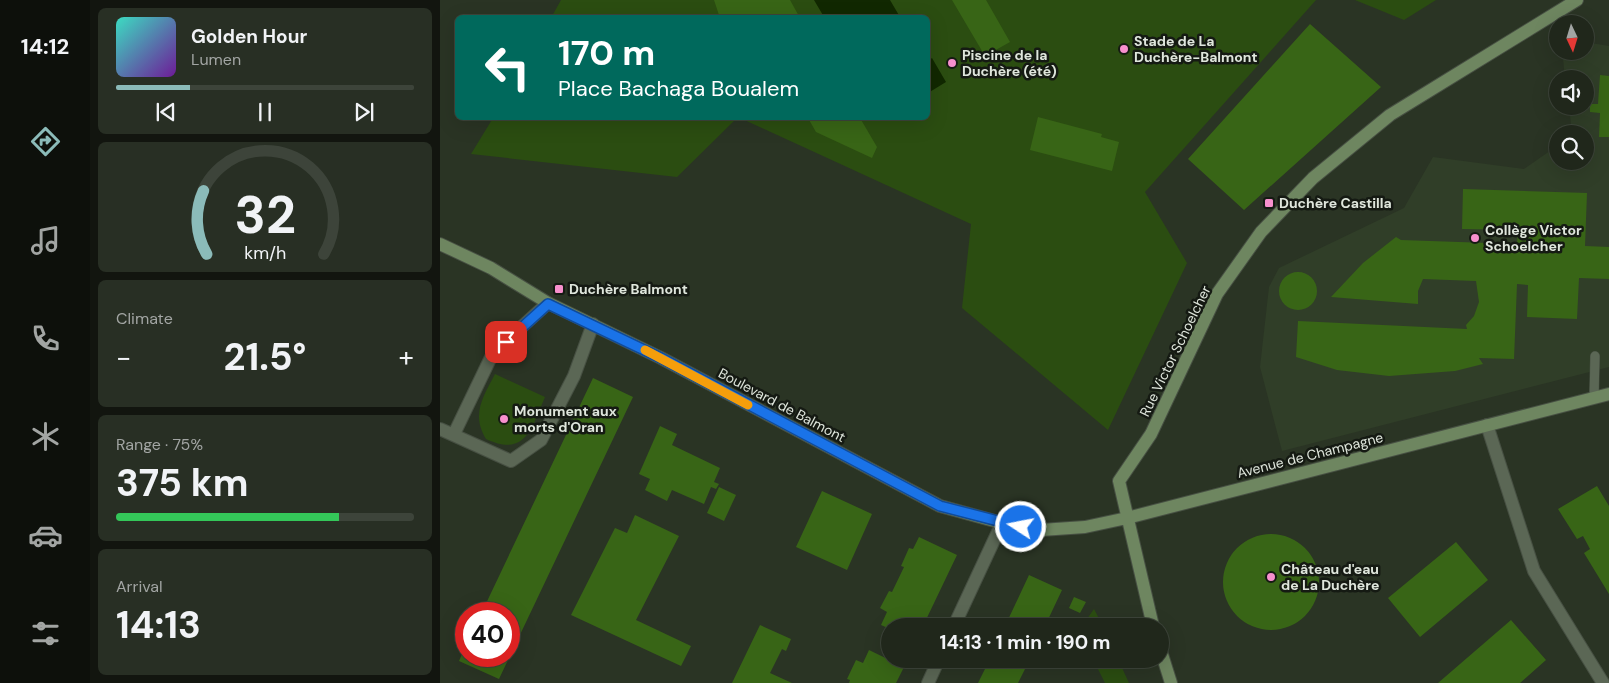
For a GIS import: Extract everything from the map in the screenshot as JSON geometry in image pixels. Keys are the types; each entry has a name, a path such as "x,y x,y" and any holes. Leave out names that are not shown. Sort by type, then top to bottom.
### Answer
{"street":[{"name":"Rue Victor Schoelcher","path":"1127,518 1119,481 1151,434 1217,294 1261,232 1313,178 1390,115 1577,0"},
{"name":"Boulevard de Balmont","path":"440,244 491,268 548,304 593,324 940,506 1002,523 1041,530 1085,527 1127,518"},
{"path":"454,434 493,353 548,304"},
{"path":"440,429 511,461 541,440 574,376 593,324"},
{"name":"Avenue de Champagne","path":"1127,518 1609,394"},
{"path":"1487,425 1534,571 1603,683"},
{"path":"1127,518 1151,618"},
{"path":"958,618 1002,523"},
{"path":"928,683 935,668"},
{"path":"1166,668 1171,683"}],"lane":[{"path":"1594,356 1594,398"}],"shaded area":[{"path":"561,0 1316,0 1145,192 1187,263 1108,430 962,308 971,224 744,120 930,120 930,15 553,15"},
{"path":"814,0 890,0 899,15 823,15"},
{"path":"1355,0 1436,0 1404,20"},
{"name":"Collège Victor Schoelcher","path":"1594,44 1609,46 1609,367 1282,451 1260,367 1269,287 1279,268 1404,208 1433,157 1524,169 1549,152 1549,170 1594,170 1594,125 1571,125 1570,115 1594,115 1594,70 1564,70 1563,60 1594,60"},
{"path":"932,58 946,82 930,92 930,60"},
{"path":"492,120 735,120 677,177 471,154"},
{"path":"495,374 545,397 536,419 526,436 519,442 510,445 499,444 486,439 479,422 480,406"},
{"path":"1094,609 1099,618 1088,618"},
{"path":"1098,668 1122,668 1129,683 1105,683"}],"building":[{"path":"714,0 790,0 798,15 719,15"},
{"path":"952,0 986,0 1010,42 985,56"},
{"path":"1310,24 1381,87 1244,210 1188,159"},
{"path":"1600,75 1609,76 1609,137 1599,137 1600,113 1594,112 1594,104 1598,104"},
{"path":"1038,117 1102,134 1101,137 1119,142 1112,171 1030,150"},
{"path":"809,120 861,120 877,147 872,158 816,132"},
{"path":"1463,189 1587,193 1585,246 1609,247 1609,279 1579,278 1577,319 1527,317 1528,285 1517,284 1514,359 1479,358 1483,364 1455,371 1389,376 1337,370 1296,357 1298,321 1467,329 1466,325 1474,316 1479,302 1476,281 1423,279 1418,291 1418,304 1331,297 1363,263 1396,237 1401,240 1517,244 1518,230 1462,229"},
{"path":"1298,272 1305,273 1311,278 1316,284 1316,298 1311,304 1305,309 1298,310 1291,309 1285,304 1280,298 1279,291 1280,284 1285,278 1291,273"},
{"path":"593,378 633,397 520,635 520,602 487,602"},
{"path":"660,426 677,434 672,445 720,468 714,482 719,484 716,489 711,487 704,504 672,490 667,501 645,490 650,479 639,474"},
{"path":"1597,486 1609,506 1609,594 1584,553 1590,549 1583,536 1577,539 1558,509"},
{"path":"719,487 736,495 724,521 707,513"},
{"path":"822,491 872,514 847,570 796,547"},
{"path":"635,515 679,536 636,620 691,646 681,666 571,615 615,528 627,533"},
{"name":"Château d'eau de La Duchère","path":"1271,534 1289,537 1305,548 1316,564 1319,582 1316,600 1305,616 1289,627 1271,630 1253,627 1237,616 1226,600 1223,582 1226,564 1237,548 1253,537"},
{"path":"919,537 957,555 927,618 884,618 887,612 880,608 889,591 892,592 904,567 901,566 909,548 913,549"},
{"path":"1456,542 1488,580 1420,637 1388,598"},
{"path":"1029,575 1062,590 1049,618 1009,618"},
{"path":"1074,597 1086,602 1080,613 1069,608"},
{"path":"1511,620 1546,660 1520,683 1438,683"},
{"path":"760,625 791,639 786,651 782,649 770,673 792,683 732,683"},
{"path":"869,650 881,656 881,668 904,668 896,683 849,683 850,680 847,679 856,660 863,663"},
{"path":"472,667 505,667 499,679"},
{"path":"986,668 1026,668 1018,683 978,683"}],"slow traffic":[{"path":"645,350 748,405"}],"place":[{"name":"Stade de La Duchère-Balmont","path":"1124,49"},
{"name":"Piscine de la Duchère (été)","path":"952,63"},
{"name":"Duchère Castilla","path":"1269,203"},
{"name":"Collège Victor Schoelcher","path":"1475,238"},
{"name":"Duchère Balmont","path":"559,289"},
{"name":"Monument aux morts d'Oran","path":"504,419"},
{"name":"Château d'eau de La Duchère","path":"1271,577"}],"route":[{"path":"506,342 548,304 661,358 940,506 1021,527"}]}
